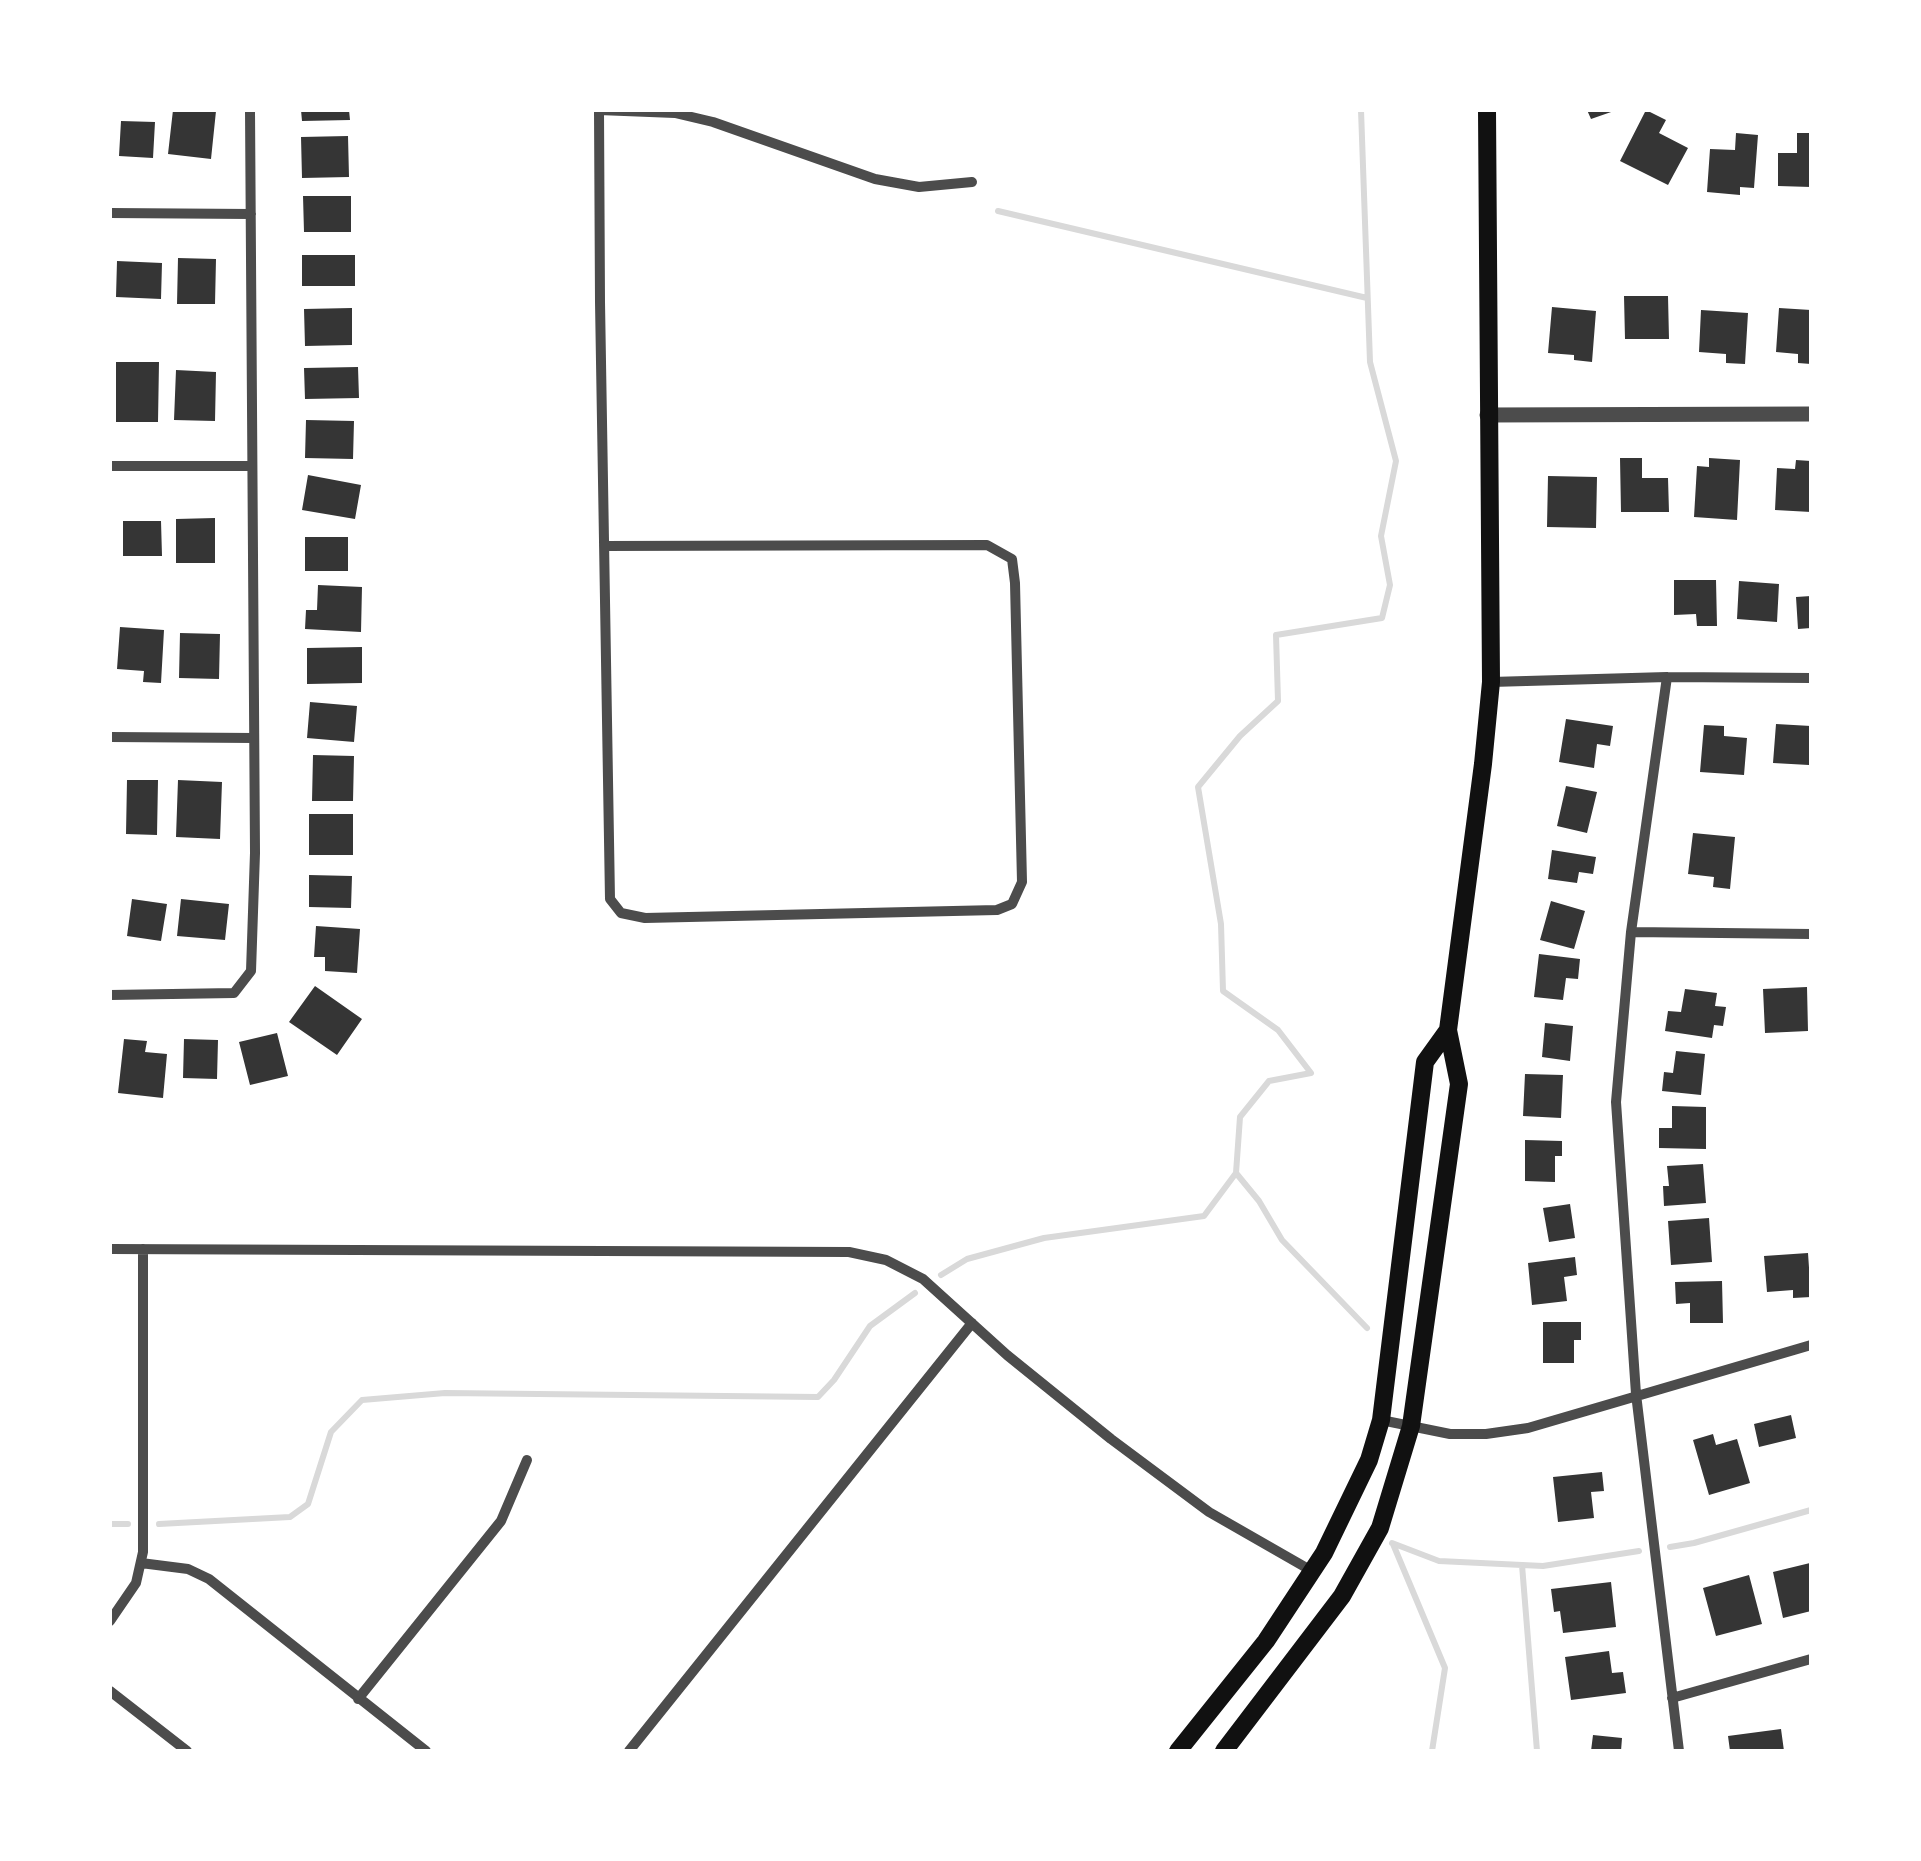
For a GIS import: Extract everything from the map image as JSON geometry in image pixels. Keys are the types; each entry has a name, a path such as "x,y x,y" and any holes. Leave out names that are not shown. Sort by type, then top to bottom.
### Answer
{"main road":[{"path":"1224,1751 1342,1596 1380,1528 1411,1426 1459,1084 1448,1030 1490,682 1487,110"},
{"path":"1178,1751 1266,1641 1312,1571 1369,1460 1380,1420 1404,1252 1425,1062 1448,1030"}],"street":[{"path":"110,996 234,993 251,971 254,738 250,110"},
{"path":"604,546 987,545 1012,559 1022,882 1012,904 978,911 646,918 621,913 610,899 604,546 599,110 675,114 713,122 875,179 919,186 972,182"},
{"path":"110,213 251,214"},
{"path":"1488,416 1811,414"},
{"path":"110,466 252,466"},
{"path":"1666,677 1631,932 1616,1102 1636,1394 1679,1751"},
{"path":"1490,682 1811,678"},
{"path":"110,736 254,738"},
{"path":"1631,932 1811,934"},
{"path":"110,1249 849,1252 886,1260 923,1279 1111,1439 1195,1501 1312,1571"},
{"path":"110,1621 136,1583 141,1563 143,1249"},
{"path":"629,1751 972,1323"},
{"path":"1380,1420 1450,1434 1528,1428 1811,1345"},
{"path":"358,1699 501,1521 527,1460"},
{"path":"141,1563 188,1568 209,1579 426,1751"},
{"path":"1672,1698 1811,1660"},
{"path":"110,1691 187,1751"}],"building":[{"path":"173,110 216,111 211,159 168,154"},
{"path":"301,110 349,110 350,120 302,121"},
{"path":"1587,110 1614,110 1614,111 1591,119"},
{"path":"1646,110 1666,120 1659,133 1688,148 1668,185 1620,161"},
{"path":"121,121 155,122 153,158 119,156"},
{"path":"1736,133 1758,135 1754,188 1740,187 1740,195 1707,192 1710,149 1735,150"},
{"path":"1797,133 1811,133 1811,187 1778,186 1778,153 1797,153"},
{"path":"348,136 349,177 302,178 301,137"},
{"path":"303,196 351,196 351,232 304,232"},
{"path":"302,255 355,255 355,286 302,286"},
{"path":"178,258 216,259 215,304 177,304"},
{"path":"117,261 162,263 161,299 116,297"},
{"path":"1624,296 1668,296 1669,339 1625,339"},
{"path":"1552,307 1596,311 1592,362 1574,360 1574,355 1548,353"},
{"path":"352,308 352,345 305,346 304,309"},
{"path":"1779,308 1811,310 1811,364 1798,363 1798,354 1776,352"},
{"path":"1701,310 1748,313 1745,364 1726,363 1726,354 1699,352"},
{"path":"116,362 159,362 158,422 116,422"},
{"path":"358,367 359,398 305,399 304,368"},
{"path":"176,370 216,372 215,421 174,420"},
{"path":"306,420 354,421 353,459 305,458"},
{"path":"1620,458 1642,458 1642,478 1668,478 1669,512 1621,512"},
{"path":"1709,458 1740,460 1737,520 1694,517 1697,466 1709,467"},
{"path":"1796,460 1811,461 1811,512 1775,510 1777,468 1795,469"},
{"path":"308,475 361,485 355,519 302,510"},
{"path":"1548,476 1597,477 1596,528 1547,527"},
{"path":"215,518 215,563 176,563 176,519"},
{"path":"123,521 161,521 162,556 123,556"},
{"path":"305,537 348,537 348,571 305,571"},
{"path":"1674,580 1716,580 1717,626 1697,626 1696,614 1674,615"},
{"path":"1739,581 1779,584 1777,622 1737,619"},
{"path":"318,585 362,587 361,632 305,629 306,610 317,610"},
{"path":"1811,596 1811,628 1798,629 1796,597"},
{"path":"120,627 164,630 161,683 143,682 144,671 117,669"},
{"path":"180,633 220,634 219,679 179,678"},
{"path":"362,647 362,683 307,684 307,648"},
{"path":"310,702 357,706 354,742 307,738"},
{"path":"1566,719 1613,726 1610,746 1597,744 1594,768 1559,762"},
{"path":"1776,724 1811,726 1809,765 1773,763"},
{"path":"1704,725 1724,726 1724,736 1747,738 1744,775 1700,772"},
{"path":"313,755 354,756 353,801 312,801"},
{"path":"127,780 158,780 157,835 126,834"},
{"path":"178,780 222,782 220,839 176,837"},
{"path":"1566,786 1597,792 1587,833 1557,826"},
{"path":"309,814 353,814 353,855 309,855"},
{"path":"1693,833 1735,837 1730,889 1713,887 1714,877 1688,874"},
{"path":"1552,850 1596,857 1593,874 1579,872 1577,883 1548,879"},
{"path":"309,875 352,876 351,908 309,907"},
{"path":"132,899 167,904 161,941 127,936"},
{"path":"181,899 229,904 225,940 177,936"},
{"path":"1551,901 1585,911 1574,949 1540,940"},
{"path":"316,926 360,929 357,973 325,971 325,957 314,957"},
{"path":"1539,954 1580,959 1578,979 1566,978 1563,1000 1534,997"},
{"path":"315,986 362,1019 337,1055 289,1022"},
{"path":"1807,987 1808,1031 1765,1033 1763,989"},
{"path":"1685,989 1717,993 1715,1006 1726,1007 1723,1026 1714,1025 1712,1038 1665,1031 1668,1011 1681,1012"},
{"path":"1545,1023 1573,1026 1570,1061 1542,1057"},
{"path":"277,1033 288,1076 250,1085 239,1042"},
{"path":"124,1039 147,1041 145,1052 167,1054 163,1098 118,1093"},
{"path":"184,1039 218,1040 217,1079 183,1078"},
{"path":"1676,1051 1705,1054 1701,1095 1662,1091 1664,1072 1673,1073"},
{"path":"1525,1074 1563,1075 1561,1118 1523,1116"},
{"path":"1672,1106 1706,1107 1706,1149 1659,1148 1659,1128 1672,1128"},
{"path":"1525,1140 1562,1141 1562,1156 1555,1156 1555,1182 1525,1181"},
{"path":"1703,1164 1706,1203 1664,1206 1663,1186 1669,1186 1667,1166"},
{"path":"1570,1204 1575,1238 1549,1242 1543,1208"},
{"path":"1709,1218 1712,1262 1671,1265 1668,1221"},
{"path":"1808,1253 1811,1297 1793,1298 1793,1290 1767,1292 1764,1256"},
{"path":"1575,1257 1577,1275 1564,1277 1567,1301 1532,1305 1528,1263"},
{"path":"1722,1281 1723,1323 1690,1323 1690,1303 1676,1304 1675,1282"},
{"path":"1543,1322 1581,1322 1581,1340 1574,1340 1574,1363 1543,1363"},
{"path":"1791,1415 1796,1438 1759,1447 1754,1424"},
{"path":"1713,1434 1716,1445 1737,1439 1750,1483 1709,1495 1693,1440"},
{"path":"1602,1472 1604,1491 1591,1492 1594,1518 1558,1522 1553,1477"},
{"path":"1810,1563 1811,1611 1783,1618 1773,1572"},
{"path":"1749,1575 1762,1624 1716,1636 1703,1588"},
{"path":"1611,1582 1616,1627 1563,1633 1560,1611 1554,1612 1551,1589"},
{"path":"1609,1651 1612,1673 1623,1672 1626,1693 1571,1700 1565,1657"},
{"path":"1781,1729 1784,1751 1730,1751 1728,1736"},
{"path":"1593,1735 1622,1738 1621,1751 1591,1751"}],"waterway":[{"path":"1361,110 1370,362 1396,461 1381,536 1390,585 1382,618 1276,635 1278,701 1240,736 1198,787 1221,924 1223,991 1278,1030 1311,1073 1269,1081 1240,1117 1236,1173 1259,1201 1282,1240 1367,1328"},
{"path":"998,211 1367,298"},
{"path":"941,1275 967,1259 1044,1238 1204,1216 1236,1173"},
{"path":"159,1524 290,1517 308,1504 331,1432 362,1400 445,1393 818,1397 870,1326 915,1293"},
{"path":"1670,1547 1811,1510"},
{"path":"110,1524 128,1524"},
{"path":"1392,1543 1439,1561 1543,1566 1639,1551"},
{"path":"1393,1544 1445,1668 1432,1751"},
{"path":"1522,1565 1537,1751"}]}
